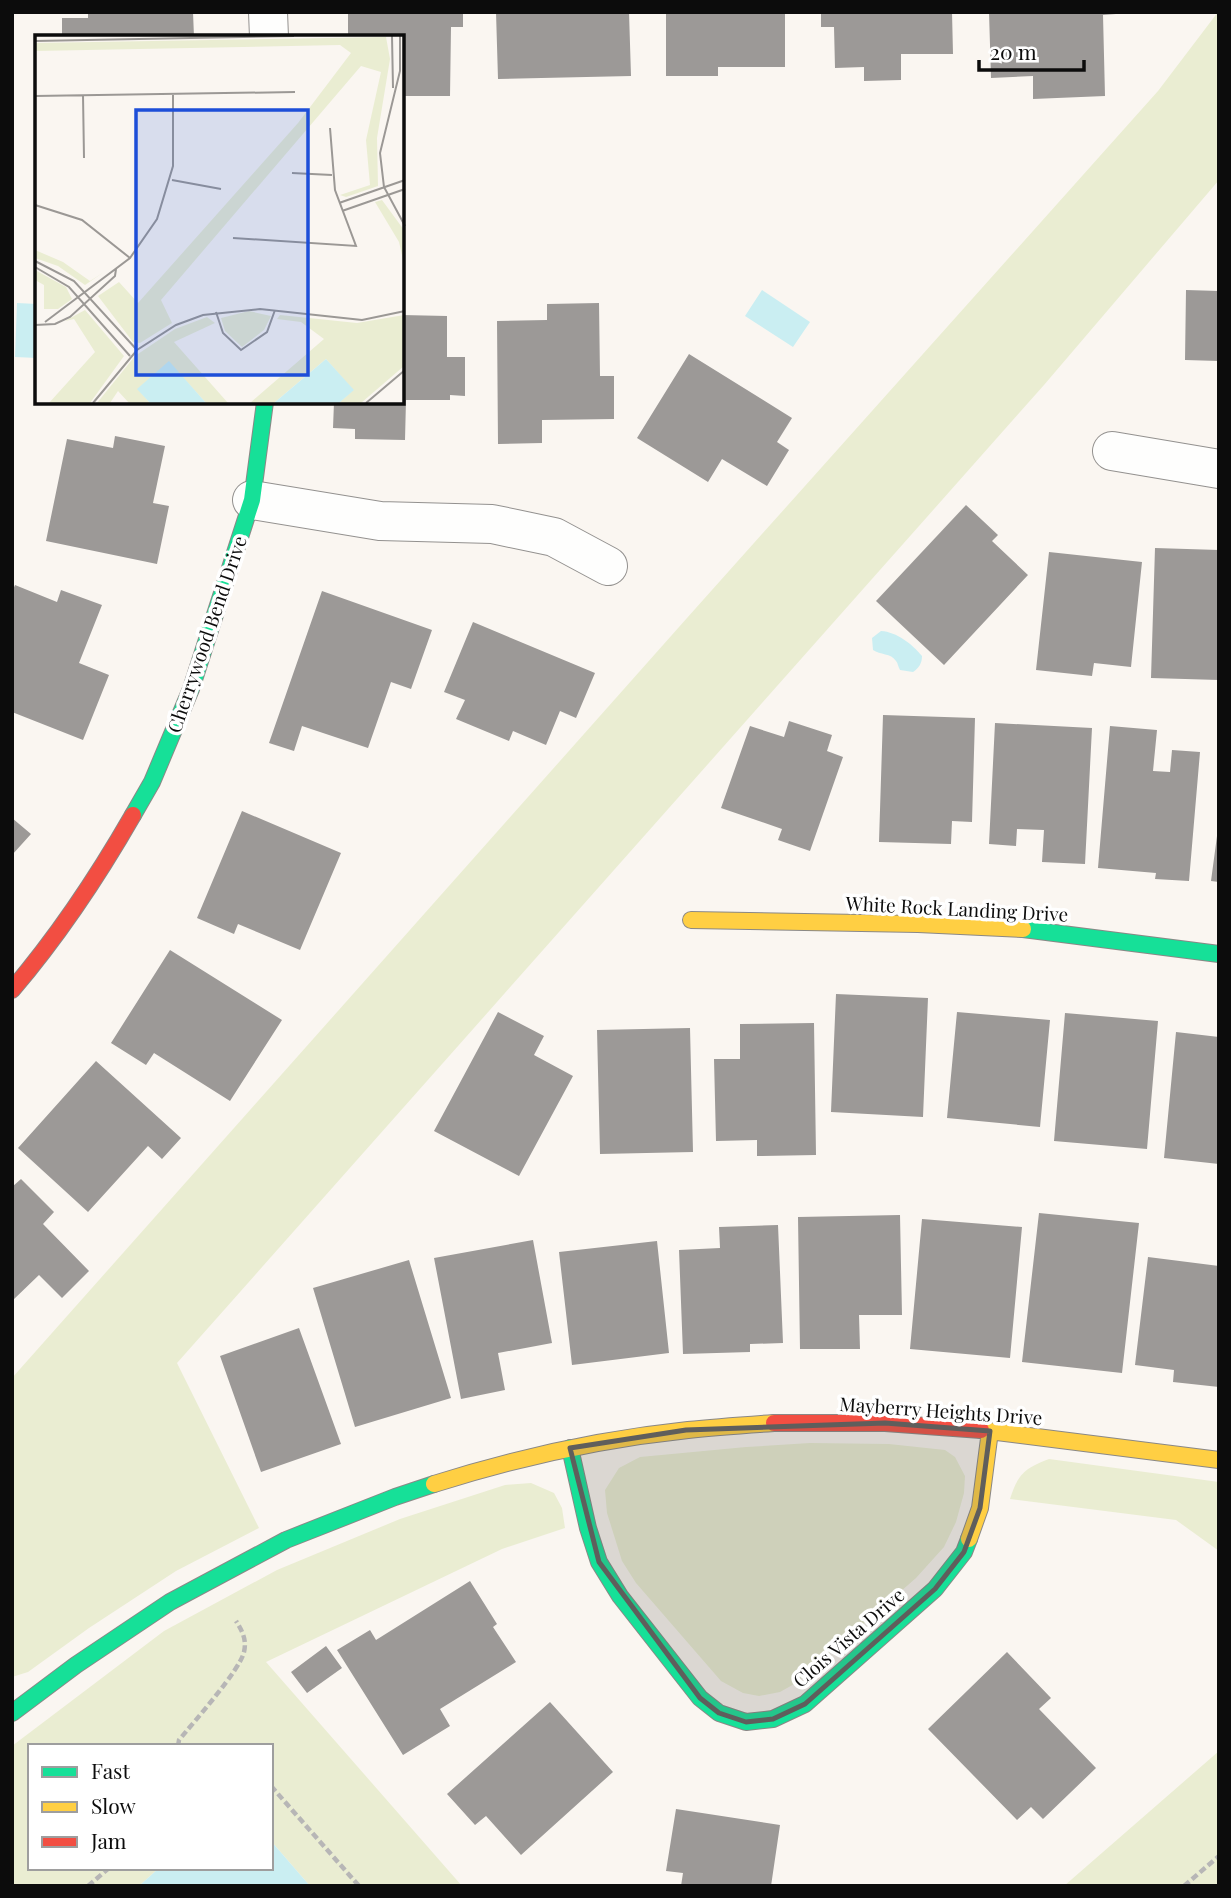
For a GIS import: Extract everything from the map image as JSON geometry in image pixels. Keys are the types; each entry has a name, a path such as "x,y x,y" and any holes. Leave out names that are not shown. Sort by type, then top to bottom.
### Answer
{"street":[{"path":"268,12 269,35"},
{"name":"Cherrywood Bend Drive","path":"12,990 35,963 102,869 152,782 191,689 252,500 265,404"},
{"path":"1112,451 1219,469"},
{"path":"252,500 380,522 492,524 555,537 608,566"},
{"name":"White Rock Landing Drive","path":"691,920 918,924 1022,929 1219,954"},
{"name":"Mayberry Heights Drive","path":"12,1713 76,1665 170,1602 286,1540 395,1497 476,1471 570,1448 686,1430 789,1422 885,1423 990,1432 1219,1460"},
{"name":"Clois Vista Drive","path":"570,1448 588,1528 599,1562 620,1596 700,1698 719,1713 747,1722 772,1719 805,1704 935,1589 964,1552 980,1508 990,1432"}],"path":[{"path":"178,1744 244,1655 244,1633 236,1621"},
{"path":"273,1788 359,1886"},
{"path":"1184,1886 1219,1856"},
{"path":"88,1886 107,1870"}],"highlighted area":[{"path":"885,1423 990,1431 980,1508 964,1552 935,1589 805,1704 773,1719 746,1722 719,1713 700,1698 599,1562 570,1448 686,1430"}],"green space":[{"path":"1218,12 1219,180 1044,385 177,1363 259,1528 176,1571 28,1672 12,1677 12,1378 1158,91"},
{"path":"810,1443 889,1444 945,1450 955,1457 965,1476 964,1493 956,1522 944,1547 916,1578 796,1683 780,1692 759,1696 743,1693 721,1681 636,1583 622,1561 607,1513 605,1490 619,1468 640,1457"},
{"path":"1049,1459 1219,1482 1219,1551 1176,1520 1010,1499 1023,1473"},
{"path":"531,1483 554,1493 562,1508 565,1528 502,1549 266,1662 462,1886 310,1886 273,1843 273,1744 28,1744 28,1870 157,1870 139,1886 12,1886 12,1746 164,1631 277,1570 400,1519 505,1485"},
{"path":"1219,1751 1219,1886 1064,1886"}],"water":[{"path":"762,290 810,322 793,347 745,316"},
{"path":"17,303 35,304 35,358 15,357"},
{"path":"881,631 898,636 922,656 917,669 913,672 900,670 894,658 873,650 872,638"},
{"path":"273,1843 310,1886 139,1886 157,1870 273,1870"}],"building":[{"path":"88,12 193,12 194,35 62,35 62,18 88,18"},
{"path":"348,12 463,12 463,27 451,27 450,96 404,96 404,35 348,35"},
{"path":"496,12 629,12 631,76 498,79"},
{"path":"666,12 785,12 785,67 718,67 718,76 666,76"},
{"path":"821,12 952,12 953,54 901,54 901,80 864,81 864,67 835,68 834,27 821,27"},
{"path":"989,12 1116,12 1103,15 1105,96 1033,99 1033,76 991,78"},
{"path":"1186,290 1219,291 1219,361 1185,360"},
{"path":"599,303 600,376 614,376 614,419 542,420 542,443 498,444 497,321 547,320 547,304"},
{"path":"404,315 447,316 447,357 465,357 465,396 450,395 450,400 406,400 405,440 355,439 355,429 333,428 334,404 404,404"},
{"path":"689,354 792,418 777,442 789,450 767,486 722,459 708,482 637,438"},
{"path":"115,436 165,446 153,503 169,506 157,564 46,541 67,439 113,448"},
{"path":"966,505 998,535 992,541 1028,575 944,665 876,601"},
{"path":"1155,548 1219,550 1219,680 1151,678"},
{"path":"1049,552 1142,562 1131,667 1094,663 1092,676 1036,670"},
{"path":"15,585 57,602 61,590 102,605 79,663 109,675 83,740 12,712 12,592"},
{"path":"322,591 432,630 411,689 391,682 368,748 302,726 294,751 269,743"},
{"path":"473,622 595,673 576,718 560,711 546,745 513,731 509,741 456,719 465,700 444,692"},
{"path":"883,715 975,718 972,822 952,821 951,844 879,842"},
{"path":"789,721 832,735 827,751 843,757 810,851 778,840 782,829 721,808 750,726 784,737"},
{"path":"995,723 1092,728 1085,864 1042,862 1044,830 1017,829 1016,846 989,844"},
{"path":"1110,726 1157,730 1153,771 1170,772 1172,750 1200,752 1189,881 1155,879 1156,873 1098,868"},
{"path":"242,811 341,853 300,950 238,924 234,934 197,918"},
{"path":"12,818 31,834 12,855"},
{"path":"1219,836 1219,882 1211,881"},
{"path":"170,950 282,1020 230,1101 154,1053 146,1065 111,1043"},
{"path":"836,994 928,998 923,1117 831,1112"},
{"path":"498,1012 544,1036 534,1055 573,1076 519,1176 434,1131"},
{"path":"957,1012 1050,1020 1040,1127 947,1118"},
{"path":"1065,1013 1158,1021 1147,1149 1054,1141"},
{"path":"814,1023 816,1155 757,1156 757,1140 716,1141 714,1059 740,1059 740,1024"},
{"path":"690,1028 693,1152 600,1154 597,1030"},
{"path":"1176,1032 1219,1037 1219,1164 1164,1158"},
{"path":"96,1061 181,1138 162,1159 148,1146 88,1212 18,1148"},
{"path":"21,1179 54,1212 43,1224 89,1271 62,1298 39,1275 12,1301 12,1187"},
{"path":"1039,1213 1139,1223 1122,1373 1022,1362"},
{"path":"900,1215 902,1315 859,1315 860,1349 800,1349 798,1217"},
{"path":"922,1219 1022,1227 1010,1358 910,1349"},
{"path":"778,1225 783,1343 750,1344 750,1352 683,1354 679,1250 720,1248 719,1227"},
{"path":"533,1240 552,1343 498,1353 505,1390 461,1399 434,1258"},
{"path":"657,1241 669,1353 572,1365 559,1252"},
{"path":"1148,1257 1219,1266 1219,1387 1173,1382 1174,1370 1135,1365"},
{"path":"409,1260 451,1398 355,1427 313,1288"},
{"path":"299,1328 341,1444 261,1472 220,1356"},
{"path":"470,1581 497,1624 493,1627 516,1662 440,1709 450,1726 403,1755 337,1650 370,1630 376,1640"},
{"path":"326,1646 342,1668 307,1693 291,1672"},
{"path":"1007,1652 1051,1698 1039,1709 1096,1768 1043,1819 1031,1807 1017,1820 928,1729"},
{"path":"550,1702 613,1772 521,1855 486,1816 475,1825 447,1794"},
{"path":"676,1809 780,1825 771,1886 681,1886 683,1873 666,1871"}],"traffic: fast":[{"path":"133,815 152,782 191,689 252,500 265,404"},
{"path":"1023,929 1219,954"},
{"path":"570,1448 588,1528 599,1562 620,1596 700,1698 719,1713 746,1722 773,1719 805,1704 935,1589 964,1552 969,1539"},
{"path":"12,1713 76,1665 170,1602 286,1540 434,1484"}],"traffic: slow":[{"path":"691,920 918,924 1023,929"},
{"path":"434,1484 496,1466 591,1444 688,1430 774,1423"},
{"path":"981,1430 1219,1460"},
{"path":"969,1539 980,1508 990,1431"}],"traffic: jam":[{"path":"12,990 77,905 133,815"},
{"path":"774,1423 885,1423 981,1430"}]}
